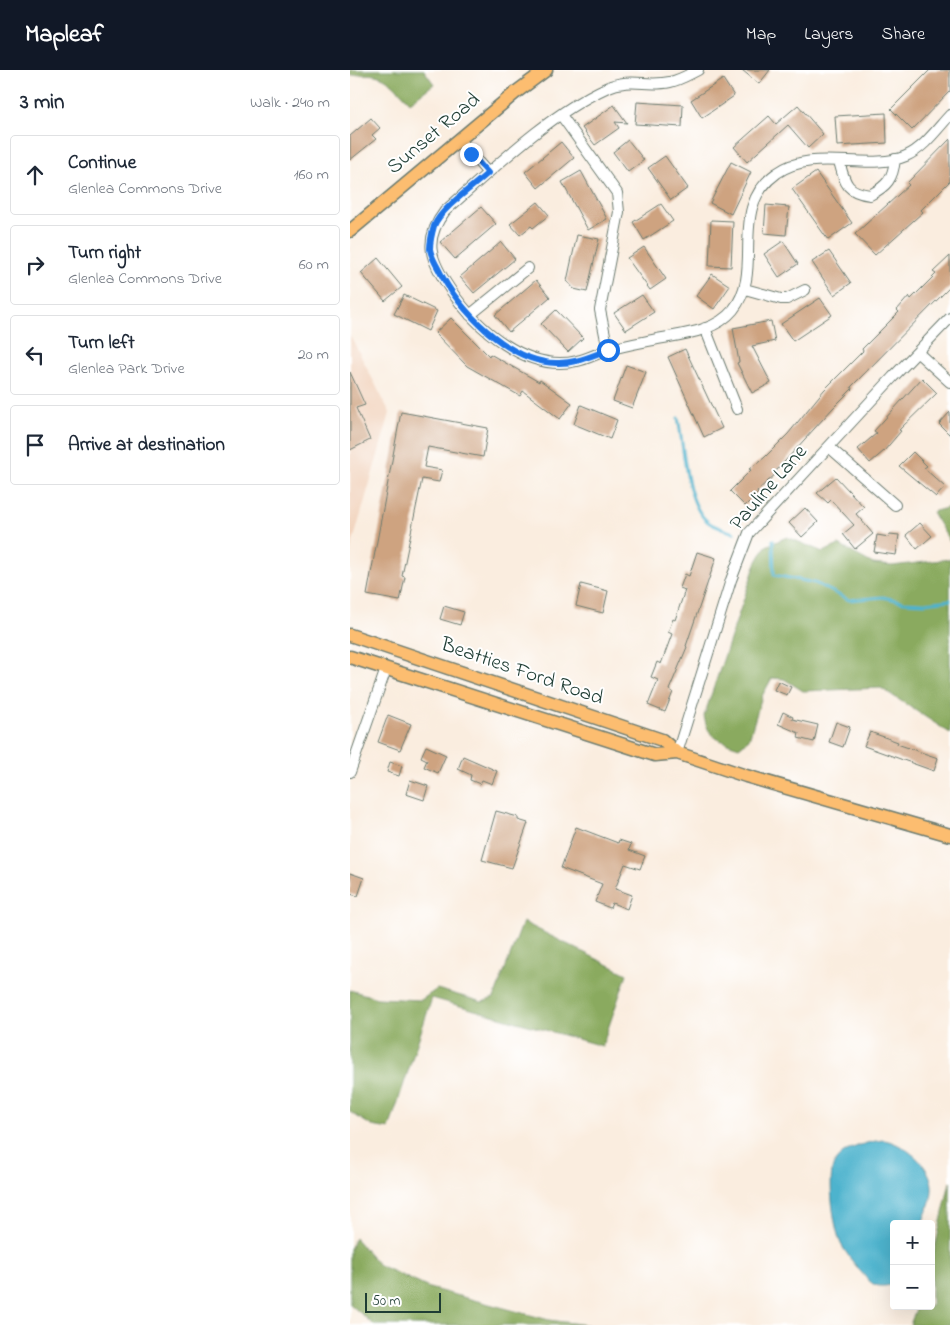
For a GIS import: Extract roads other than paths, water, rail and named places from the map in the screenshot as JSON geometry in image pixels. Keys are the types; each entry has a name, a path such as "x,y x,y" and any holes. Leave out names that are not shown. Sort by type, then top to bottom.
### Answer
{"main road":[{"name":"Sunset Road","path":"350,231 546,70"},
{"name":"Beatties Ford Road","path":"350,635 662,740 677,752 773,784 950,835"},
{"name":"Beatties Ford Road","path":"350,657 655,755 677,752"}],"street":[{"path":"698,70 680,80 668,83 631,81 619,84 588,98 562,115 488,173 445,211 435,224 431,236 430,250 434,261 447,284 470,315 498,340 535,358 555,363 577,361 608,350 705,328 724,319 732,311 744,289 748,223 755,199 761,188 771,177 788,166 809,162 895,159 918,149 950,115"},
{"path":"562,115 617,193 619,202 619,212 600,310 608,350"},
{"path":"459,140 488,173"},
{"path":"840,161 847,185 856,193 870,195 888,183 894,174 895,159"},
{"path":"470,315 528,268"},
{"path":"744,289 787,299 805,290"},
{"name":"Pauline Lane","path":"677,752 742,548 750,533 950,318"},
{"path":"705,328 737,408"},
{"path":"917,352 950,382"},
{"path":"829,447 895,505"},
{"path":"350,772 386,669"}],"water":[{"path":"884,1140 907,1150 927,1170 932,1186 930,1201 923,1220 890,1220 890,1285 887,1286 875,1285 866,1278 841,1244 838,1237 831,1192 832,1171 837,1159 849,1150 871,1142"}],"waterway":[{"path":"678,418 687,474 694,502 700,514 708,522 734,533"},
{"path":"773,540 774,575 815,583 849,600 883,597 904,602 924,603 950,600"}]}
